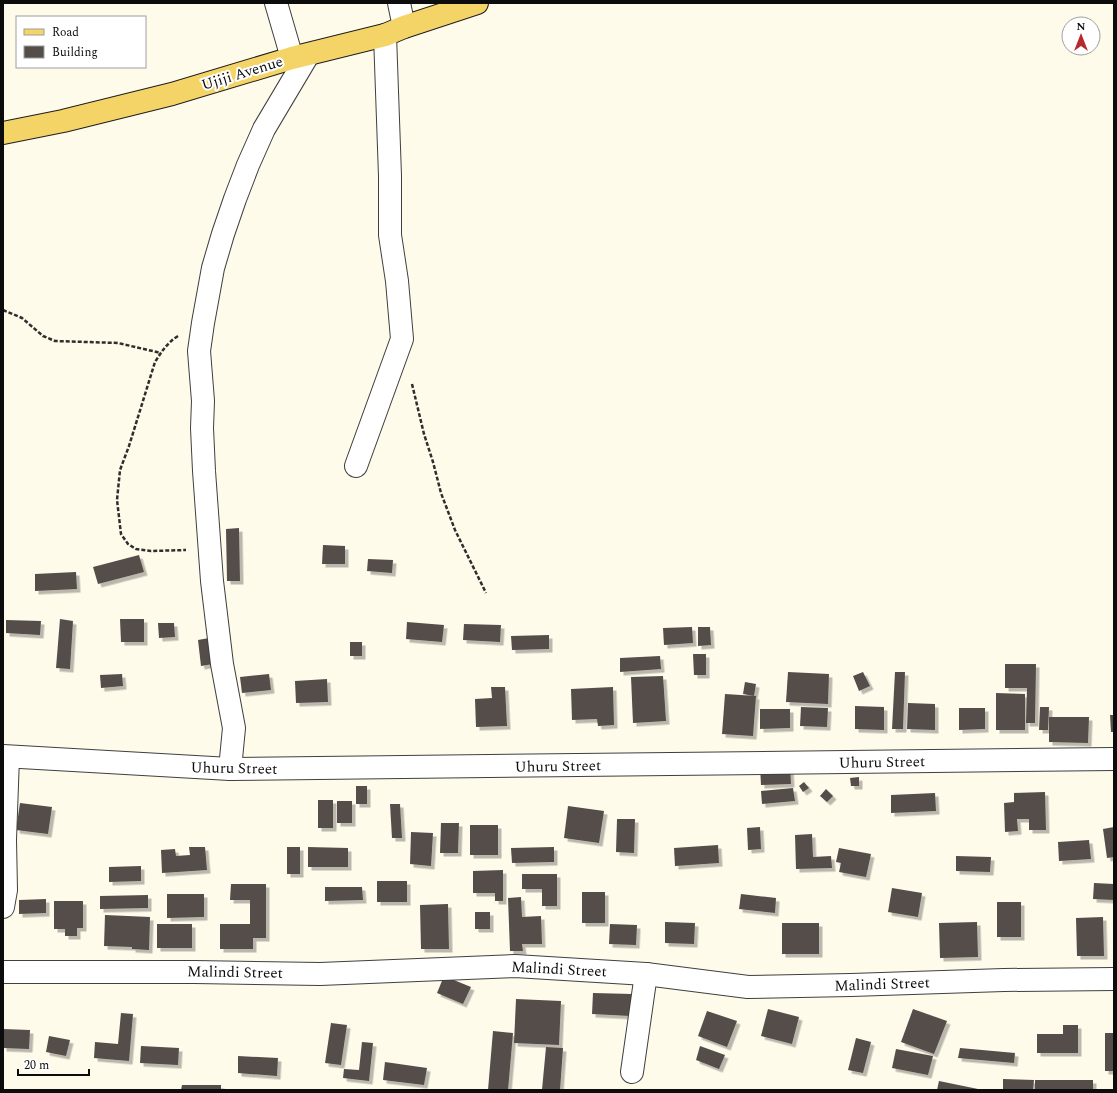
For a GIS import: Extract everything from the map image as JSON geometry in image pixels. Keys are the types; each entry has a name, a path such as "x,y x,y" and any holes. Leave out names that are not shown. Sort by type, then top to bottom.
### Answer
{"main road":[{"name":"Ujiji Avenue","path":"3,133 63,121 172,94 300,56 394,31 478,3"}],"street":[{"path":"230,769 234,728 222,664 212,581 204,471 202,428 203,401 200,351 208,292 223,234 248,165 300,56 276,3"},
{"path":"356,466 402,339 397,281 390,235 394,31 399,3"},
{"path":"3,907 6,890 6,756"},
{"name":"Uhuru Street","path":"6,756 230,769 1114,759"},
{"name":"Malindi Street","path":"3,972 194,972 320,974 515,966 646,974 748,986 851,985 1004,980 1114,980"},
{"path":"632,1072 646,974"}],"path":[{"path":"3,310 22,318 43,336 55,341 118,343 161,353"},
{"path":"182,333 169,342 155,362 120,470 117,500 121,534 128,544 136,549 151,551 210,551"},
{"path":"411,380 424,434 441,492 455,530 486,593"}],"building":[{"path":"239,528 240,581 227,581 226,529"},
{"path":"323,545 345,546 345,564 322,564"},
{"path":"139,555 144,572 98,584 93,567"},
{"path":"368,559 393,560 392,573 367,571"},
{"path":"76,572 77,589 35,591 35,574"},
{"path":"60,619 73,621 70,669 56,668"},
{"path":"120,619 144,619 144,642 121,642"},
{"path":"6,620 41,621 40,635 6,633"},
{"path":"407,622 444,625 442,642 406,639"},
{"path":"158,623 174,623 175,637 159,638"},
{"path":"464,624 501,625 500,642 463,640"},
{"path":"692,627 693,643 664,645 663,628"},
{"path":"698,627 710,627 711,645 698,646"},
{"path":"549,635 549,649 512,650 511,636"},
{"path":"209,638 213,664 201,666 198,640"},
{"path":"350,642 362,642 362,656 350,656"},
{"path":"693,654 706,654 706,675 694,675"},
{"path":"660,656 661,669 620,672 620,658"},
{"path":"1005,664 1036,664 1035,723 1026,723 1027,688 1005,688"},
{"path":"788,672 829,674 828,704 786,702"},
{"path":"863,672 870,686 859,691 853,676"},
{"path":"895,672 905,672 903,729 892,729"},
{"path":"122,674 123,686 101,688 100,675"},
{"path":"269,674 271,690 242,693 240,677"},
{"path":"663,676 666,721 633,723 631,677"},
{"path":"327,679 328,702 296,703 295,681"},
{"path":"745,682 756,684 754,696 743,694"},
{"path":"491,687 505,687 507,726 476,727 475,699 492,698"},
{"path":"613,687 614,725 598,726 597,719 572,720 571,689"},
{"path":"996,693 1025,694 1025,730 996,730"},
{"path":"725,694 756,696 753,736 722,734"},
{"path":"908,703 935,704 935,730 907,729"},
{"path":"855,706 884,707 884,730 855,729"},
{"path":"801,707 828,708 827,727 800,726"},
{"path":"1040,707 1049,707 1048,730 1039,730"},
{"path":"959,708 985,708 985,729 959,730"},
{"path":"760,709 790,709 790,728 760,729"},
{"path":"1110,715 1114,715 1114,732 1111,732"},
{"path":"1049,717 1089,717 1088,743 1049,742"},
{"path":"790,764 791,784 761,785 760,766"},
{"path":"859,777 859,786 851,786 850,778"},
{"path":"804,782 809,788 803,792 799,786"},
{"path":"356,786 367,786 367,804 356,804"},
{"path":"793,788 795,801 762,804 761,791"},
{"path":"826,789 833,796 827,802 820,796"},
{"path":"1045,792 1046,830 1029,830 1029,819 1017,819 1018,831 1005,832 1004,803 1014,802 1014,793"},
{"path":"935,793 936,811 891,813 891,795"},
{"path":"318,800 333,800 333,828 318,828"},
{"path":"337,801 352,801 352,823 337,823"},
{"path":"20,803 52,807 48,834 16,830"},
{"path":"390,804 400,804 402,838 392,838"},
{"path":"568,806 604,811 599,843 564,838"},
{"path":"617,819 635,819 634,853 616,852"},
{"path":"441,823 459,823 458,853 440,853"},
{"path":"470,825 498,825 498,855 470,855"},
{"path":"760,827 761,849 748,850 747,828"},
{"path":"1114,827 1114,857 1107,858 1103,829"},
{"path":"411,832 433,833 431,866 410,864"},
{"path":"812,834 813,857 831,856 832,868 796,869 795,835"},
{"path":"1089,840 1091,859 1059,861 1058,842"},
{"path":"718,845 719,863 675,866 674,848"},
{"path":"189,847 205,847 207,870 162,873 161,850 175,849 176,856 190,855"},
{"path":"287,847 300,847 300,874 287,874"},
{"path":"308,847 348,848 348,867 308,867"},
{"path":"554,847 554,862 512,863 511,848"},
{"path":"839,848 871,854 866,877 839,872 841,863 836,862"},
{"path":"956,856 991,857 990,872 956,871"},
{"path":"141,866 141,881 109,882 109,867"},
{"path":"503,870 503,901 495,901 495,893 473,893 473,871"},
{"path":"522,874 557,874 557,906 542,906 542,889 522,889"},
{"path":"377,881 407,881 407,902 377,902"},
{"path":"1094,883 1114,884 1114,900 1093,899"},
{"path":"231,884 266,884 266,938 253,938 253,949 220,949 220,924 250,924 250,900 230,900"},
{"path":"325,887 362,887 363,900 325,901"},
{"path":"892,888 922,893 918,917 888,912"},
{"path":"582,892 605,892 605,923 582,923"},
{"path":"167,894 204,894 204,917 167,918"},
{"path":"741,894 776,898 775,913 739,909"},
{"path":"148,895 148,908 100,909 100,896"},
{"path":"521,897 522,917 541,916 542,944 522,944 523,951 510,951 508,898"},
{"path":"46,899 46,913 19,914 19,900"},
{"path":"54,901 83,901 83,928 77,928 77,936 65,936 65,929 54,929"},
{"path":"997,902 1021,902 1021,937 997,937"},
{"path":"448,904 449,949 421,949 420,905"},
{"path":"475,912 490,912 490,929 475,929"},
{"path":"105,915 150,917 149,950 132,949 132,947 104,946"},
{"path":"1103,917 1104,956 1077,956 1076,918"},
{"path":"665,922 695,923 694,944 665,943"},
{"path":"977,922 978,957 940,958 939,923"},
{"path":"782,923 819,923 819,954 782,954"},
{"path":"157,924 192,924 192,948 157,948"},
{"path":"610,924 637,925 636,945 609,944"},
{"path":"444,976 471,987 463,1004 437,993"},
{"path":"593,993 632,994 631,1016 592,1014"},
{"path":"516,999 561,1001 559,1045 514,1043"},
{"path":"768,1009 799,1017 792,1044 761,1036"},
{"path":"913,1009 947,1021 934,1054 901,1042"},
{"path":"707,1011 737,1021 727,1047 698,1036"},
{"path":"121,1013 133,1014 129,1061 94,1058 95,1042 118,1044"},
{"path":"331,1023 347,1025 341,1065 325,1063"},
{"path":"1063,1025 1078,1025 1078,1053 1037,1053 1037,1034 1063,1034"},
{"path":"3,1029 30,1030 29,1049 3,1048"},
{"path":"493,1031 513,1033 508,1090 488,1090"},
{"path":"1105,1033 1114,1033 1114,1071 1105,1071"},
{"path":"49,1036 70,1040 66,1056 46,1052"},
{"path":"856,1038 871,1042 863,1073 848,1070"},
{"path":"362,1042 373,1043 369,1081 343,1078 344,1069 359,1070"},
{"path":"141,1046 179,1048 178,1065 140,1063"},
{"path":"700,1046 725,1055 719,1069 696,1060"},
{"path":"546,1047 563,1048 560,1090 542,1090"},
{"path":"960,1048 1015,1053 1014,1063 958,1058"},
{"path":"896,1049 933,1056 928,1075 892,1068"},
{"path":"238,1056 278,1058 277,1076 238,1073"},
{"path":"385,1062 427,1068 424,1085 383,1080"},
{"path":"1003,1079 1034,1080 1033,1090 1003,1090"},
{"path":"1035,1080 1093,1080 1093,1090 1035,1090"},
{"path":"939,1081 978,1089 978,1090 937,1090"},
{"path":"182,1085 221,1085 221,1090 181,1090"}]}
